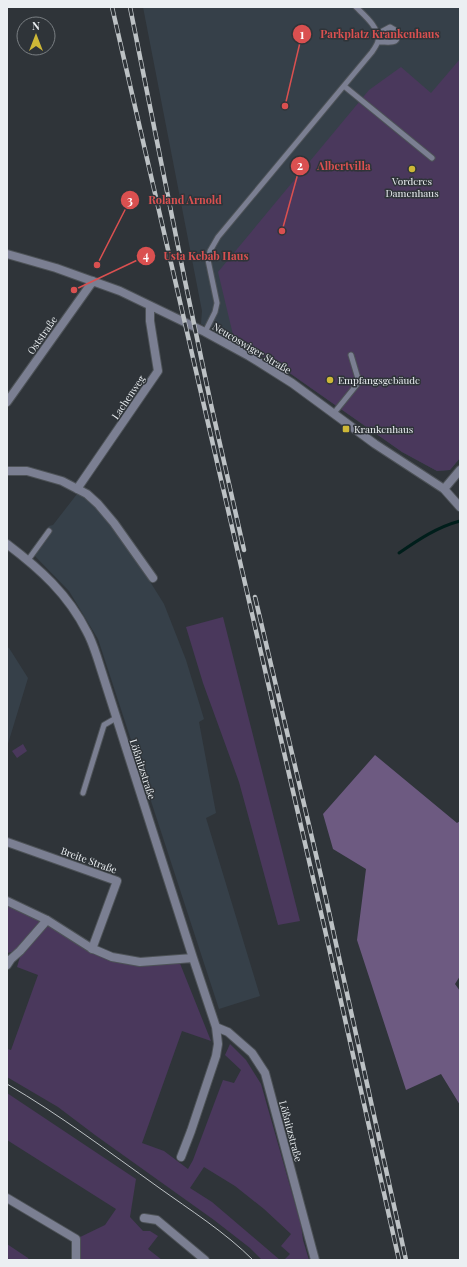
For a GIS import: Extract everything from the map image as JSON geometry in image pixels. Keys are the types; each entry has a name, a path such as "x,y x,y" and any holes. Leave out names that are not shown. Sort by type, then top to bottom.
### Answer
{"street":[{"name":"Neucoswiger Straße","path":"7,254 120,291 205,332 249,356 286,379 375,444 444,488 460,507"},
{"name":"Oststraße","path":"7,402 93,281"},
{"name":"Lachenweg","path":"77,489 158,371 150,321 150,306"},
{"path":"444,488 460,470"},
{"path":"7,471 26,471 62,481 87,494 98,504 129,543 153,578"},
{"name":"Lößnitzstraße","path":"7,544 51,580 69,603 87,632 98,660 216,1027 218,1044 216,1056 181,1157"},
{"name":"Breite Straße","path":"7,842 118,880 92,949"},
{"path":"7,901 47,920 92,949 112,957 140,962 193,958"},
{"path":"8,961 20,951 47,920"},
{"name":"Lößnitzstraße","path":"216,1027 228,1032 252,1052 265,1073 315,1260"},
{"path":"7,1198 76,1239 76,1260"},
{"path":"144,1218 157,1220 205,1260"}],"lane":[{"path":"205,332 215,312 217,303 208,260 210,251 218,237 372,52 378,42 373,24 356,7"},
{"path":"377,34 390,27 395,30 397,34 397,39 393,42 388,44 378,42"},
{"path":"344,86 432,158"},
{"path":"334,413 359,382 351,355"},
{"path":"28,560 49,531"},
{"path":"83,793 104,725 116,718"}],"shaded area":[{"path":"143,7 460,7 460,458 450,470 437,471 402,452 291,374 234,339 201,324 202,311"},
{"path":"460,59 460,458 450,470 437,471 402,452 291,374 234,339 218,272 369,90 401,67 431,93"},
{"path":"77,494 90,501 102,512 134,556 164,604 186,660 204,719 199,722 216,813 206,818 260,996 219,1009 98,639 69,591 30,551 49,526 53,525"},
{"path":"223,617 300,921 278,925 239,782 203,683 186,627"},
{"path":"7,647 28,678 7,747"},
{"path":"23,744 27,751 17,758 12,751"},
{"path":"375,755 457,823 460,821 460,976 455,984 460,991 460,1105 441,1074 406,1090 357,940 366,869 333,849 323,814"},
{"path":"7,902 112,958 179,961 211,1041 182,1031 142,1143 164,1151 188,1169 193,1160 223,1080 234,1083 241,1070 225,1055 230,1044 246,1060 261,1084 301,1225 303,1240 309,1260 284,1260 290,1254 281,1246 291,1234 264,1209 235,1186 204,1167 190,1188 212,1202 280,1260 262,1260 250,1248 214,1220 58,1107 7,1077 7,1049 11,1050 38,975 17,967 22,950 7,953"},
{"path":"7,1093 136,1179 130,1217 143,1231 150,1231 158,1236 148,1249 162,1260 76,1260 76,1239 105,1225 116,1209 7,1140"},
{"path":"7,1244 28,1258 29,1260 7,1260"}],"waterway":[{"path":"399,553 436,530 460,521"}],"tram line":[{"path":"7,1084 103,1147 231,1240 253,1260"}],"railway":[{"path":"112,7 325,930 399,1260"},
{"path":"130,7 185,281 244,550"},
{"path":"255,597 321,876 406,1260"}],"place":[{"name":"Parkplatz Krankenhaus","path":"285,106"},
{"name":"Vorderes Damenhaus","path":"412,169"},
{"name":"Albertvilla","path":"282,231"},
{"name":"Roland Arnold","path":"97,265"},
{"name":"Usta Kebab Haus","path":"74,290"},
{"name":"Empfangsgebäude","path":"330,380"},
{"name":"Krankenhaus","path":"346,429"}]}
